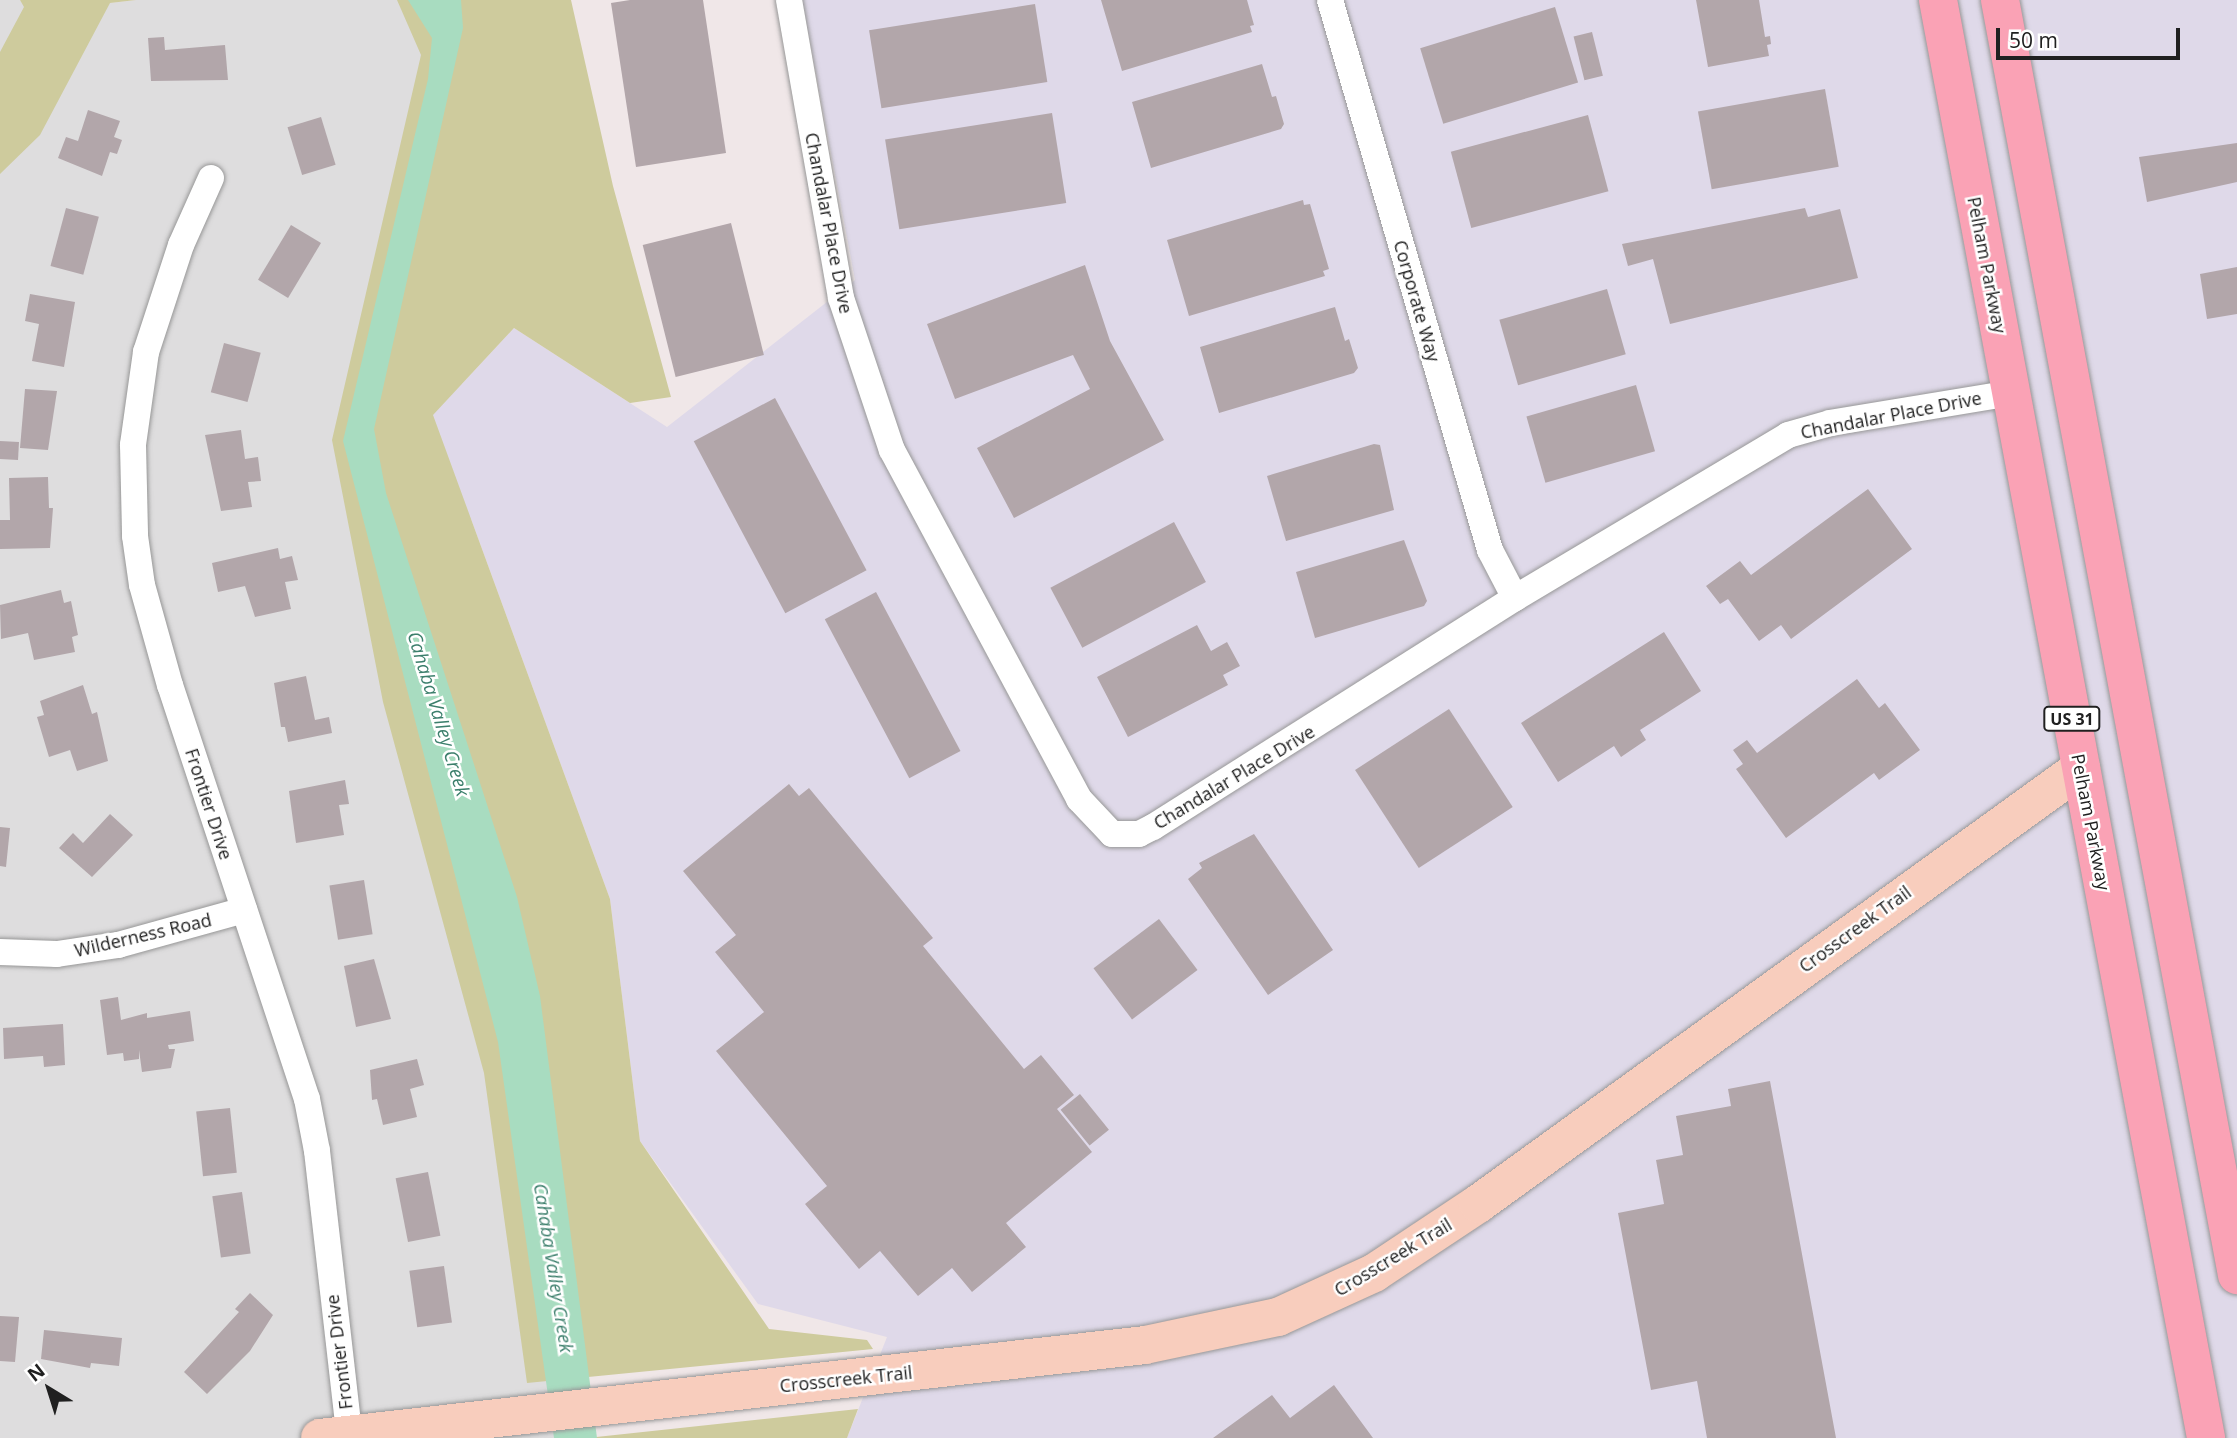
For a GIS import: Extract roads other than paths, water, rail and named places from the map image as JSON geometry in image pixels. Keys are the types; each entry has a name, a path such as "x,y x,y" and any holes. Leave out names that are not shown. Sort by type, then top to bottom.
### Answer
{"main road":[{"name":"Pelham Parkway","path":"1938,0 2206,1438"},
{"path":"2000,0 2237,1275"},
{"path":"2019,437 2080,432"},
{"path":"2081,768 2138,743"}],"street":[{"name":"Chandalar Place Drive","path":"789,0 841,298 892,450 1079,799 1100,826 1123,835 1153,827 1350,707 1515,598 1788,435 1830,423 2011,393"},
{"name":"Corporate Way","path":"1330,0 1490,550 1515,598"},
{"name":"Frontier Drive","path":"211,178 181,245 146,352 133,445 132,490 136,548 152,628 244,910 295,1053 317,1151 335,1436"},
{"name":"Crosscreek Trail","path":"335,1436 1195,1338 1278,1317 1342,1290 1488,1197 2081,768"},
{"name":"Wilderness Road","path":"0,952 57,954 118,945 244,910"}],"water":[{"name":"Cahaba Valley Creek","path":"408,0 461,0 463,28 374,429 386,493 517,897 540,996 597,1438 554,1438 498,1042 343,441 428,79 432,38"}]}
